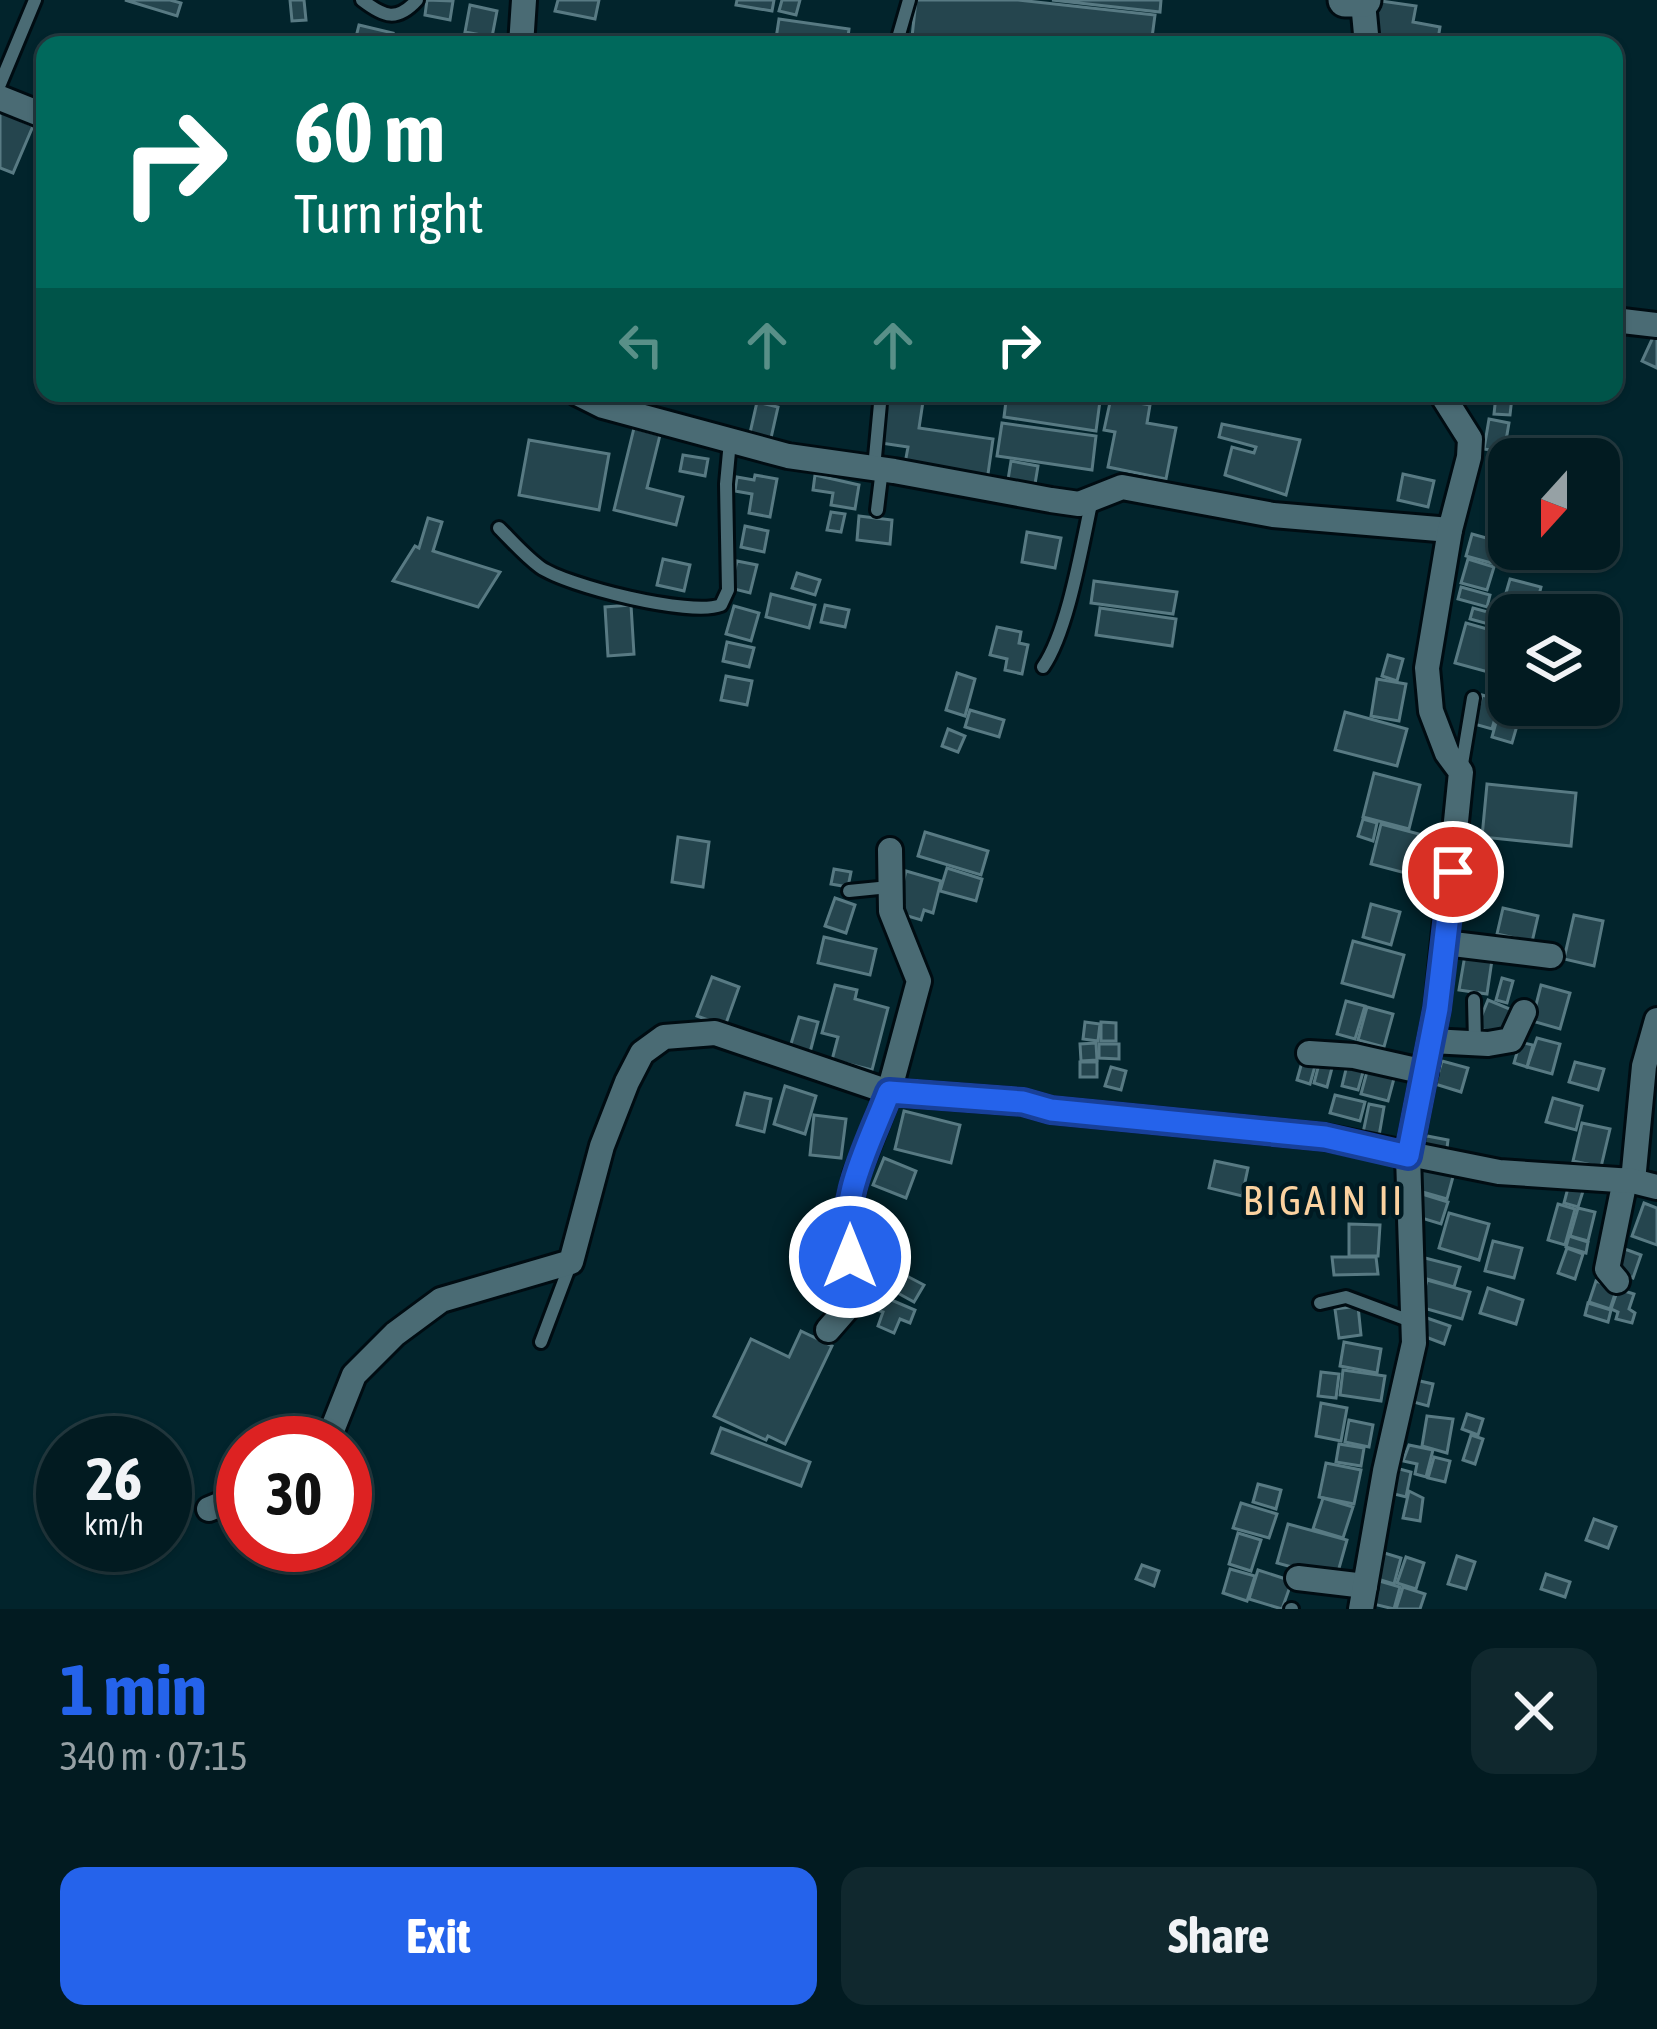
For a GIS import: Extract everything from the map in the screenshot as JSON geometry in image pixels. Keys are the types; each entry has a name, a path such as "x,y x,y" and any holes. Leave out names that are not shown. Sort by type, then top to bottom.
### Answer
{"street":[{"path":"522,36 524,0"},
{"path":"1357,1 1365,36"},
{"path":"0,98 36,112"},
{"path":"1623,321 1657,325"},
{"path":"595,402 788,456 1051,500 1079,504 1122,487 1273,514 1450,530"},
{"path":"1298,1578 1367,1602 1385,1471 1414,1342 1408,1156 1445,943 1461,772 1447,753 1431,711 1427,668 1450,530 1469,457 1470,440 1447,402"},
{"path":"828,1330 855,1299 857,1286 844,1228 856,1174 889,1092 919,981 891,911 890,850"},
{"path":"1445,943 1551,956"},
{"path":"1431,1041 1511,1040 1524,1012"},
{"path":"1617,1281 1607,1269 1638,1182 1644,1066 1657,1020"},
{"path":"337,1416 354,1375 395,1334 441,1300 572,1262 602,1146 627,1082 642,1053 664,1037 722,1034 889,1092 1303,1134 1499,1172 1638,1182"},
{"path":"1310,1053 1354,1056 1425,1072"},
{"path":"209,1509 216,1506"}],"lane":[{"path":"0,84 35,0"},
{"path":"362,0 385,16 399,16 417,0"},
{"path":"899,36 909,0"},
{"path":"877,509 881,402"},
{"path":"499,528 540,567 560,577 681,609 708,610 721,605 728,590 730,440"},
{"path":"1043,667 1066,605 1092,498"},
{"path":"1461,772 1473,698"},
{"path":"849,891 889,887"},
{"path":"1474,1000 1475,1042"},
{"path":"541,1342 572,1262"},
{"path":"1321,1303 1346,1298 1414,1322"}],"building":[{"path":"125,0 170,0 181,3 177,16"},
{"path":"290,0 304,0 306,20 292,21"},
{"path":"427,0 453,1 450,20 425,15"},
{"path":"558,0 599,0 595,19 555,11"},
{"path":"737,0 774,0 772,11 736,5"},
{"path":"782,0 800,0 796,15 779,11"},
{"path":"916,0 1018,0 1155,15 1152,36 912,36"},
{"path":"1052,0 1161,0 1160,12"},
{"path":"1374,0 1416,6 1413,22 1440,27 1438,36 1367,36"},
{"path":"470,5 497,11 492,36 465,32"},
{"path":"779,19 849,29 848,36 776,36"},
{"path":"359,25 393,33 392,36 356,36"},
{"path":"0,111 33,126 13,173 0,168"},
{"path":"1654,335 1657,337 1657,368 1642,361"},
{"path":"757,402 778,407 771,438 750,433"},
{"path":"888,402 923,402 919,428 993,439 987,481 904,469 908,447 881,443"},
{"path":"1006,402 1100,402 1096,431 1004,417"},
{"path":"1110,402 1150,405 1147,423 1176,428 1166,479 1108,467 1115,432 1104,430"},
{"path":"1495,402 1511,402 1510,415 1494,414"},
{"path":"1489,419 1509,423 1506,438 1488,438 1488,450 1484,449"},
{"path":"1002,423 1096,436 1092,470 997,456"},
{"path":"1222,424 1300,440 1286,495 1225,475 1232,447 1254,453 1256,447 1219,437"},
{"path":"634,428 660,435 647,488 683,497 676,525 614,510"},
{"path":"529,440 609,454 599,510 519,495"},
{"path":"683,455 708,459 705,476 680,471"},
{"path":"1011,461 1038,466 1034,490 1007,486"},
{"path":"1403,474 1434,481 1428,507 1398,500"},
{"path":"755,475 777,479 770,517 749,513 752,494 735,491 737,477 754,480"},
{"path":"815,475 859,485 855,509 831,505 833,493 813,490"},
{"path":"831,512 845,514 841,532 827,530"},
{"path":"859,516 892,520 890,544 857,540"},
{"path":"428,518 442,522 433,551 500,572 478,607 393,581 415,546 419,548"},
{"path":"745,526 768,531 764,552 741,547"},
{"path":"1027,532 1061,538 1055,568 1022,562"},
{"path":"1472,534 1488,538 1488,562 1466,556"},
{"path":"663,559 690,565 684,591 657,585"},
{"path":"1468,559 1493,570 1487,590 1461,583"},
{"path":"737,561 757,565 750,593 730,588"},
{"path":"797,573 820,580 815,595 792,588"},
{"path":"1510,579 1541,587 1539,594 1506,594"},
{"path":"1094,581 1177,592 1173,614 1091,603"},
{"path":"1461,587 1488,594 1487,607 1458,599"},
{"path":"771,594 815,605 809,628 766,617"},
{"path":"631,605 634,654 608,656 605,607"},
{"path":"825,605 849,610 845,627 821,622"},
{"path":"734,606 759,613 751,641 726,634"},
{"path":"1100,608 1176,619 1172,646 1096,635"},
{"path":"1473,608 1488,612 1488,624 1470,619"},
{"path":"1466,623 1488,629 1488,672 1455,663"},
{"path":"997,627 1021,632 1019,643 1028,645 1022,674 1005,670 1007,659 990,655"},
{"path":"727,642 754,648 749,667 723,661"},
{"path":"1388,655 1403,659 1397,681 1382,676"},
{"path":"957,673 975,679 965,716 946,710"},
{"path":"726,676 752,681 747,705 721,700"},
{"path":"1377,679 1406,684 1399,721 1371,716"},
{"path":"1482,695 1488,697 1488,726 1492,729 1474,724"},
{"path":"970,710 1004,720 999,737 965,727"},
{"path":"1345,712 1407,729 1397,766 1335,750"},
{"path":"1495,726 1517,726 1512,743 1492,737"},
{"path":"948,729 965,736 958,752 942,746"},
{"path":"1374,773 1420,785 1409,829 1363,817"},
{"path":"1487,784 1576,793 1571,846 1482,837"},
{"path":"1363,819 1377,823 1373,841 1358,836"},
{"path":"1381,824 1419,834 1409,874 1371,864"},
{"path":"925,832 988,851 981,875 918,856"},
{"path":"678,837 709,842 703,887 672,882"},
{"path":"947,868 982,879 976,901 940,891"},
{"path":"834,869 851,872 848,887 831,884"},
{"path":"906,871 941,881 933,913 924,910 921,920 901,914 904,905 898,903"},
{"path":"835,898 855,905 846,933 825,926"},
{"path":"1371,904 1400,912 1391,945 1363,937"},
{"path":"1503,908 1538,916 1532,942 1497,934"},
{"path":"1574,915 1603,921 1594,966 1564,959"},
{"path":"824,937 876,949 870,975 818,963"},
{"path":"1353,941 1404,955 1393,997 1342,983"},
{"path":"1465,955 1492,960 1487,994 1459,990"},
{"path":"712,977 739,987 725,1026 697,1016"},
{"path":"1502,978 1513,981 1507,1003 1496,1000"},
{"path":"835,985 857,990 855,999 888,1008 872,1070 832,1060 838,1037 822,1033"},
{"path":"1541,985 1570,993 1560,1029 1532,1021"},
{"path":"1488,1000 1517,1012 1506,1039 1477,1027"},
{"path":"1346,1001 1365,1006 1355,1039 1337,1034"},
{"path":"1367,1007 1393,1014 1384,1047 1358,1040"},
{"path":"799,1017 818,1022 808,1060 788,1054"},
{"path":"1085,1022 1100,1024 1098,1041 1083,1039"},
{"path":"1101,1022 1116,1023 1116,1041 1101,1041"},
{"path":"1537,1038 1560,1044 1552,1074 1527,1067"},
{"path":"1520,1042 1533,1045 1527,1067 1514,1063"},
{"path":"1096,1043 1097,1060 1081,1061 1080,1044"},
{"path":"1099,1044 1119,1044 1119,1059 1099,1058"},
{"path":"1320,1060 1333,1064 1327,1087 1314,1083"},
{"path":"1348,1061 1365,1065 1358,1090 1342,1086"},
{"path":"1442,1061 1468,1068 1461,1092 1435,1084"},
{"path":"1080,1062 1097,1062 1097,1077 1080,1077"},
{"path":"1302,1062 1315,1066 1310,1084 1297,1080"},
{"path":"1575,1062 1604,1069 1598,1090 1569,1082"},
{"path":"1369,1064 1396,1071 1388,1101 1361,1094"},
{"path":"1111,1067 1126,1071 1121,1090 1105,1086"},
{"path":"785,1086 816,1096 805,1134 774,1124"},
{"path":"745,1093 771,1099 764,1132 737,1125"},
{"path":"1335,1095 1365,1102 1360,1121 1330,1113"},
{"path":"1553,1098 1582,1106 1576,1130 1546,1122"},
{"path":"1369,1104 1384,1107 1379,1136 1363,1133"},
{"path":"904,1111 960,1125 951,1163 895,1149"},
{"path":"814,1115 846,1119 841,1158 810,1155"},
{"path":"1582,1123 1610,1129 1601,1167 1573,1161"},
{"path":"1422,1135 1448,1140 1446,1156 1419,1151"},
{"path":"884,1158 916,1171 906,1198 873,1185"},
{"path":"1215,1161 1248,1168 1242,1196 1209,1188"},
{"path":"1418,1164 1454,1173 1447,1199 1412,1189"},
{"path":"1569,1184 1584,1188 1578,1207 1564,1203"},
{"path":"1422,1194 1448,1202 1441,1224 1415,1216"},
{"path":"1644,1203 1657,1208 1657,1245 1632,1236"},
{"path":"1558,1204 1575,1209 1565,1245 1548,1240"},
{"path":"1578,1208 1595,1212 1588,1241 1570,1236"},
{"path":"1449,1213 1489,1224 1479,1260 1439,1248"},
{"path":"1349,1224 1380,1225 1378,1256 1349,1256"},
{"path":"1569,1236 1588,1242 1586,1253 1566,1247"},
{"path":"1493,1241 1522,1248 1514,1278 1485,1271"},
{"path":"1567,1248 1583,1254 1575,1279 1558,1273"},
{"path":"1622,1248 1641,1255 1633,1278 1614,1270"},
{"path":"1332,1257 1376,1257 1378,1274 1334,1275"},
{"path":"1425,1258 1460,1267 1454,1287 1420,1277"},
{"path":"903,1274 924,1285 914,1302 894,1291"},
{"path":"1427,1280 1470,1292 1462,1319 1420,1307"},
{"path":"1596,1281 1617,1288 1610,1309 1589,1302"},
{"path":"1488,1288 1523,1300 1516,1324 1480,1313"},
{"path":"1618,1289 1634,1294 1629,1309 1635,1313 1632,1323 1616,1319 1618,1312 1611,1309"},
{"path":"882,1296 915,1310 910,1323 900,1319 894,1333 878,1326"},
{"path":"1588,1303 1611,1310 1608,1322 1585,1315"},
{"path":"1358,1306 1361,1335 1339,1338 1335,1309"},
{"path":"1424,1317 1450,1326 1444,1344 1418,1334"},
{"path":"801,1331 832,1346 785,1444 714,1416 751,1339 789,1357"},
{"path":"1344,1342 1381,1349 1377,1373 1340,1366"},
{"path":"1343,1370 1385,1376 1381,1401 1340,1395"},
{"path":"1321,1372 1339,1374 1336,1398 1318,1396"},
{"path":"1411,1379 1433,1384 1428,1406 1406,1400"},
{"path":"1321,1403 1347,1408 1341,1441 1316,1436"},
{"path":"1467,1414 1483,1419 1478,1435 1462,1429"},
{"path":"1427,1416 1453,1419 1447,1453 1422,1446"},
{"path":"1349,1420 1373,1425 1369,1447 1345,1442"},
{"path":"721,1428 810,1462 801,1486 712,1453"},
{"path":"1471,1435 1483,1439 1475,1464 1463,1460"},
{"path":"1339,1444 1364,1448 1361,1466 1336,1462"},
{"path":"1409,1445 1433,1450 1426,1477 1415,1474 1417,1464 1403,1461"},
{"path":"1434,1457 1450,1461 1445,1482 1428,1478"},
{"path":"1326,1463 1361,1470 1354,1504 1319,1497"},
{"path":"1392,1467 1411,1472 1406,1497 1386,1492"},
{"path":"1258,1484 1281,1490 1276,1509 1253,1502"},
{"path":"1409,1491 1423,1498 1420,1521 1403,1518"},
{"path":"1323,1498 1353,1507 1343,1538 1313,1529"},
{"path":"1241,1503 1277,1514 1269,1538 1233,1528"},
{"path":"1594,1519 1616,1527 1608,1548 1586,1540"},
{"path":"1288,1524 1347,1540 1336,1579 1277,1563"},
{"path":"1238,1533 1261,1540 1251,1571 1229,1564"},
{"path":"1381,1552 1401,1558 1394,1584 1374,1578"},
{"path":"1457,1556 1475,1562 1466,1589 1448,1584"},
{"path":"1406,1557 1424,1563 1416,1589 1397,1583"},
{"path":"1142,1565 1159,1571 1154,1586 1136,1579"},
{"path":"1230,1569 1255,1576 1247,1601 1223,1593"},
{"path":"1258,1570 1292,1581 1282,1609 1249,1599"},
{"path":"1546,1574 1570,1582 1565,1597 1541,1589"},
{"path":"1376,1580 1400,1587 1394,1609 1369,1603"},
{"path":"1403,1587 1425,1594 1420,1609 1396,1609"}],"district":[{"name":"BIGAIN II","path":"1324,1200"}],"route":[{"path":"850,1257 844,1228 856,1174 889,1092 1023,1102 1051,1110 1325,1137 1408,1156 1437,1009 1453,872"}]}
